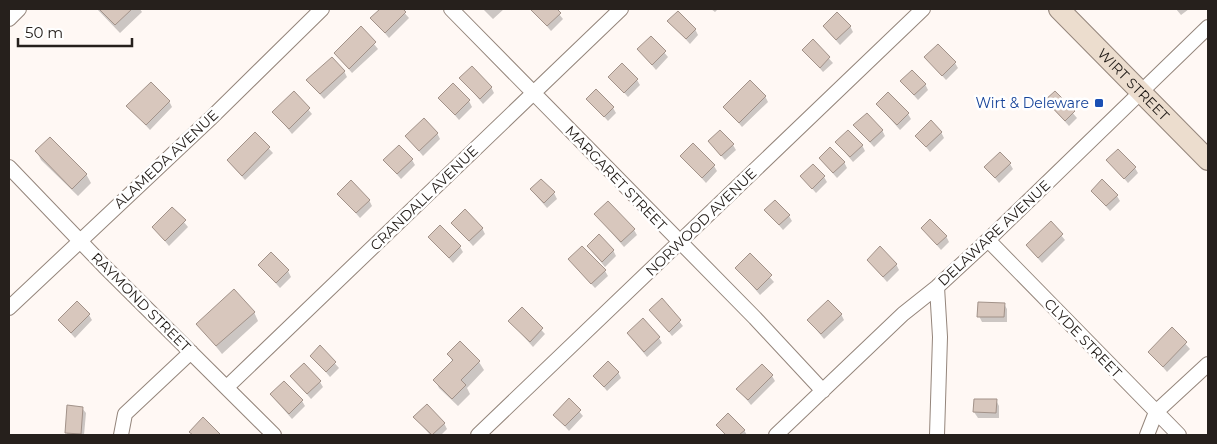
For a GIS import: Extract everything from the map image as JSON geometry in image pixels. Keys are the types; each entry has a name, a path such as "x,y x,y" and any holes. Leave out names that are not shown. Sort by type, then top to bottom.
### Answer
{"main road":[{"name":"WIRT STREET","path":"1059,9 1208,160"}],"street":[{"path":"9,19 19,9"},
{"name":"ALAMEDA AVENUE","path":"9,308 211,118 322,9"},
{"name":"MARGARET STREET","path":"451,9 755,318 822,391"},
{"name":"CRANDALL AVENUE","path":"227,387 621,9"},
{"name":"NORWOOD AVENUE","path":"478,435 923,9"},
{"name":"DELAWARE AVENUE","path":"776,435 903,314 937,287 988,240 1208,27"},
{"name":"RAYMOND STREET","path":"9,167 274,435"},
{"name":"CLYDE STREET","path":"988,240 1179,435"},
{"path":"937,287 940,337 937,435"},
{"path":"121,435 125,414 191,352"},
{"path":"1148,435 1156,412 1208,364"}],"building":[{"path":"99,9 132,9 115,25"},
{"path":"380,9 403,9 406,12 385,33 370,18"},
{"path":"530,9 557,9 561,13 547,26"},
{"path":"678,11 696,29 686,39 667,21"},
{"path":"837,12 851,26 836,40 823,26"},
{"path":"361,26 376,42 349,69 334,53"},
{"path":"651,36 666,51 652,65 637,49"},
{"path":"813,39 830,57 820,68 802,50"},
{"path":"938,44 956,62 942,76 924,57"},
{"path":"332,57 345,71 320,94 306,80"},
{"path":"622,63 638,79 624,93 608,77"},
{"path":"472,66 492,87 480,99 459,78"},
{"path":"912,70 926,84 914,95 900,81"},
{"path":"750,80 766,96 739,123 723,107"},
{"path":"151,82 170,101 146,125 126,106"},
{"path":"453,83 470,100 455,115 438,98"},
{"path":"596,89 614,107 604,117 586,99"},
{"path":"294,91 310,108 289,129 272,112"},
{"path":"1055,91 1075,111 1065,121 1045,100"},
{"path":"888,92 909,113 897,125 876,104"},
{"path":"867,113 883,130 870,142 853,125"},
{"path":"424,118 438,133 419,151 405,136"},
{"path":"931,120 942,132 926,147 915,136"},
{"path":"720,130 734,144 721,156 708,141"},
{"path":"848,130 863,145 850,157 835,142"},
{"path":"255,132 270,147 242,176 227,160"},
{"path":"50,137 87,174 72,189 35,151"},
{"path":"693,143 715,165 702,178 680,156"},
{"path":"399,145 413,159 397,174 383,160"},
{"path":"830,147 845,162 833,173 819,158"},
{"path":"1118,149 1136,167 1124,179 1106,160"},
{"path":"1000,152 1011,163 995,178 984,167"},
{"path":"813,164 825,176 812,189 800,176"},
{"path":"541,179 555,192 544,203 530,189"},
{"path":"1102,179 1118,195 1106,206 1091,191"},
{"path":"351,180 370,200 356,213 337,194"},
{"path":"775,200 790,215 779,225 764,210"},
{"path":"608,201 635,229 621,242 594,214"},
{"path":"172,207 186,220 165,241 152,227"},
{"path":"465,209 483,228 469,241 451,223"},
{"path":"930,219 947,236 937,245 921,228"},
{"path":"1051,221 1063,234 1038,258 1026,245"},
{"path":"440,225 461,246 449,258 428,237"},
{"path":"599,234 614,250 602,262 587,246"},
{"path":"582,246 606,270 591,284 568,259"},
{"path":"880,246 897,264 883,277 867,260"},
{"path":"271,252 289,270 276,283 258,265"},
{"path":"750,253 772,275 757,290 735,268"},
{"path":"234,289 255,312 216,346 196,324"},
{"path":"662,298 681,320 669,332 649,310"},
{"path":"828,300 842,314 821,334 807,320"},
{"path":"77,301 90,314 71,333 58,320"},
{"path":"978,302 1005,303 1004,317 977,317"},
{"path":"522,307 543,328 530,342 508,321"},
{"path":"643,318 660,337 644,352 627,333"},
{"path":"1172,327 1187,342 1163,367 1148,352"},
{"path":"460,341 480,361 461,380 466,385 452,399 433,380 453,360 447,354"},
{"path":"320,345 336,362 326,372 310,356"},
{"path":"608,361 619,372 604,387 593,376"},
{"path":"304,363 321,381 307,394 290,376"},
{"path":"762,364 773,375 748,400 736,389"},
{"path":"284,381 303,400 289,414 270,394"},
{"path":"569,398 581,410 565,426 553,415"},
{"path":"974,399 997,399 996,413 973,412"},
{"path":"427,404 445,423 432,435 413,417"},
{"path":"67,405 83,407 81,434 65,433"},
{"path":"728,413 745,430 739,435 726,435 716,425"},
{"path":"203,417 221,435 193,435 189,432"}],"place":[{"name":"Wirt & Deleware","path":"1099,103"}]}
